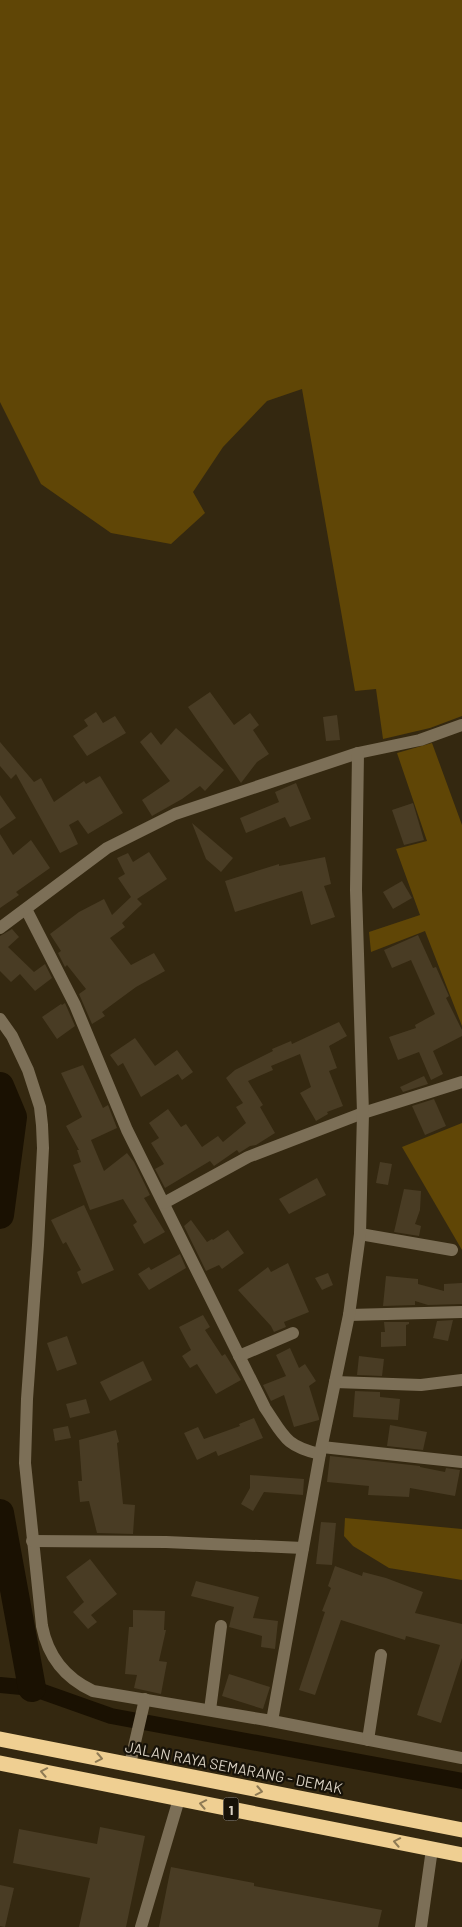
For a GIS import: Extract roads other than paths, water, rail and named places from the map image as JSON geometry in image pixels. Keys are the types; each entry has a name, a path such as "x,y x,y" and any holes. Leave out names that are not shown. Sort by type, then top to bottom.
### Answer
{"highway":[{"name":"JALAN RAYA SEMARANG - DEMAK","path":"0,1739 462,1830"},
{"name":"1","path":"0,1763 462,1855"}],"street":[{"path":"0,928 107,848 175,814 358,752 420,740 462,724"},
{"path":"272,1721 321,1450 349,1315 360,1234 363,1113 356,890 358,752"},
{"path":"26,909 75,1005 127,1130 265,1408 287,1440 300,1449 462,1462"},
{"path":"0,1019 18,1048 40,1107 43,1148 25,1463 42,1626 52,1657 66,1674 74,1680 93,1690 143,1705 210,1710 462,1758"},
{"path":"164,1203 248,1158 363,1113 462,1082"},
{"path":"360,1234 452,1250"},
{"path":"349,1315 462,1312"},
{"path":"239,1356 293,1333"},
{"path":"335,1382 421,1385 462,1380"},
{"path":"32,1542 166,1542 303,1548"},
{"path":"210,1710 221,1626"},
{"path":"368,1740 381,1655"},
{"path":"130,1764 143,1705"},
{"path":"141,1927 178,1799"},
{"path":"421,1927 432,1849"}],"waterway":[{"path":"0,1086 13,1117 0,1215"},
{"path":"0,1513 32,1688"},
{"path":"0,1685 32,1688 111,1716 462,1781"}]}
